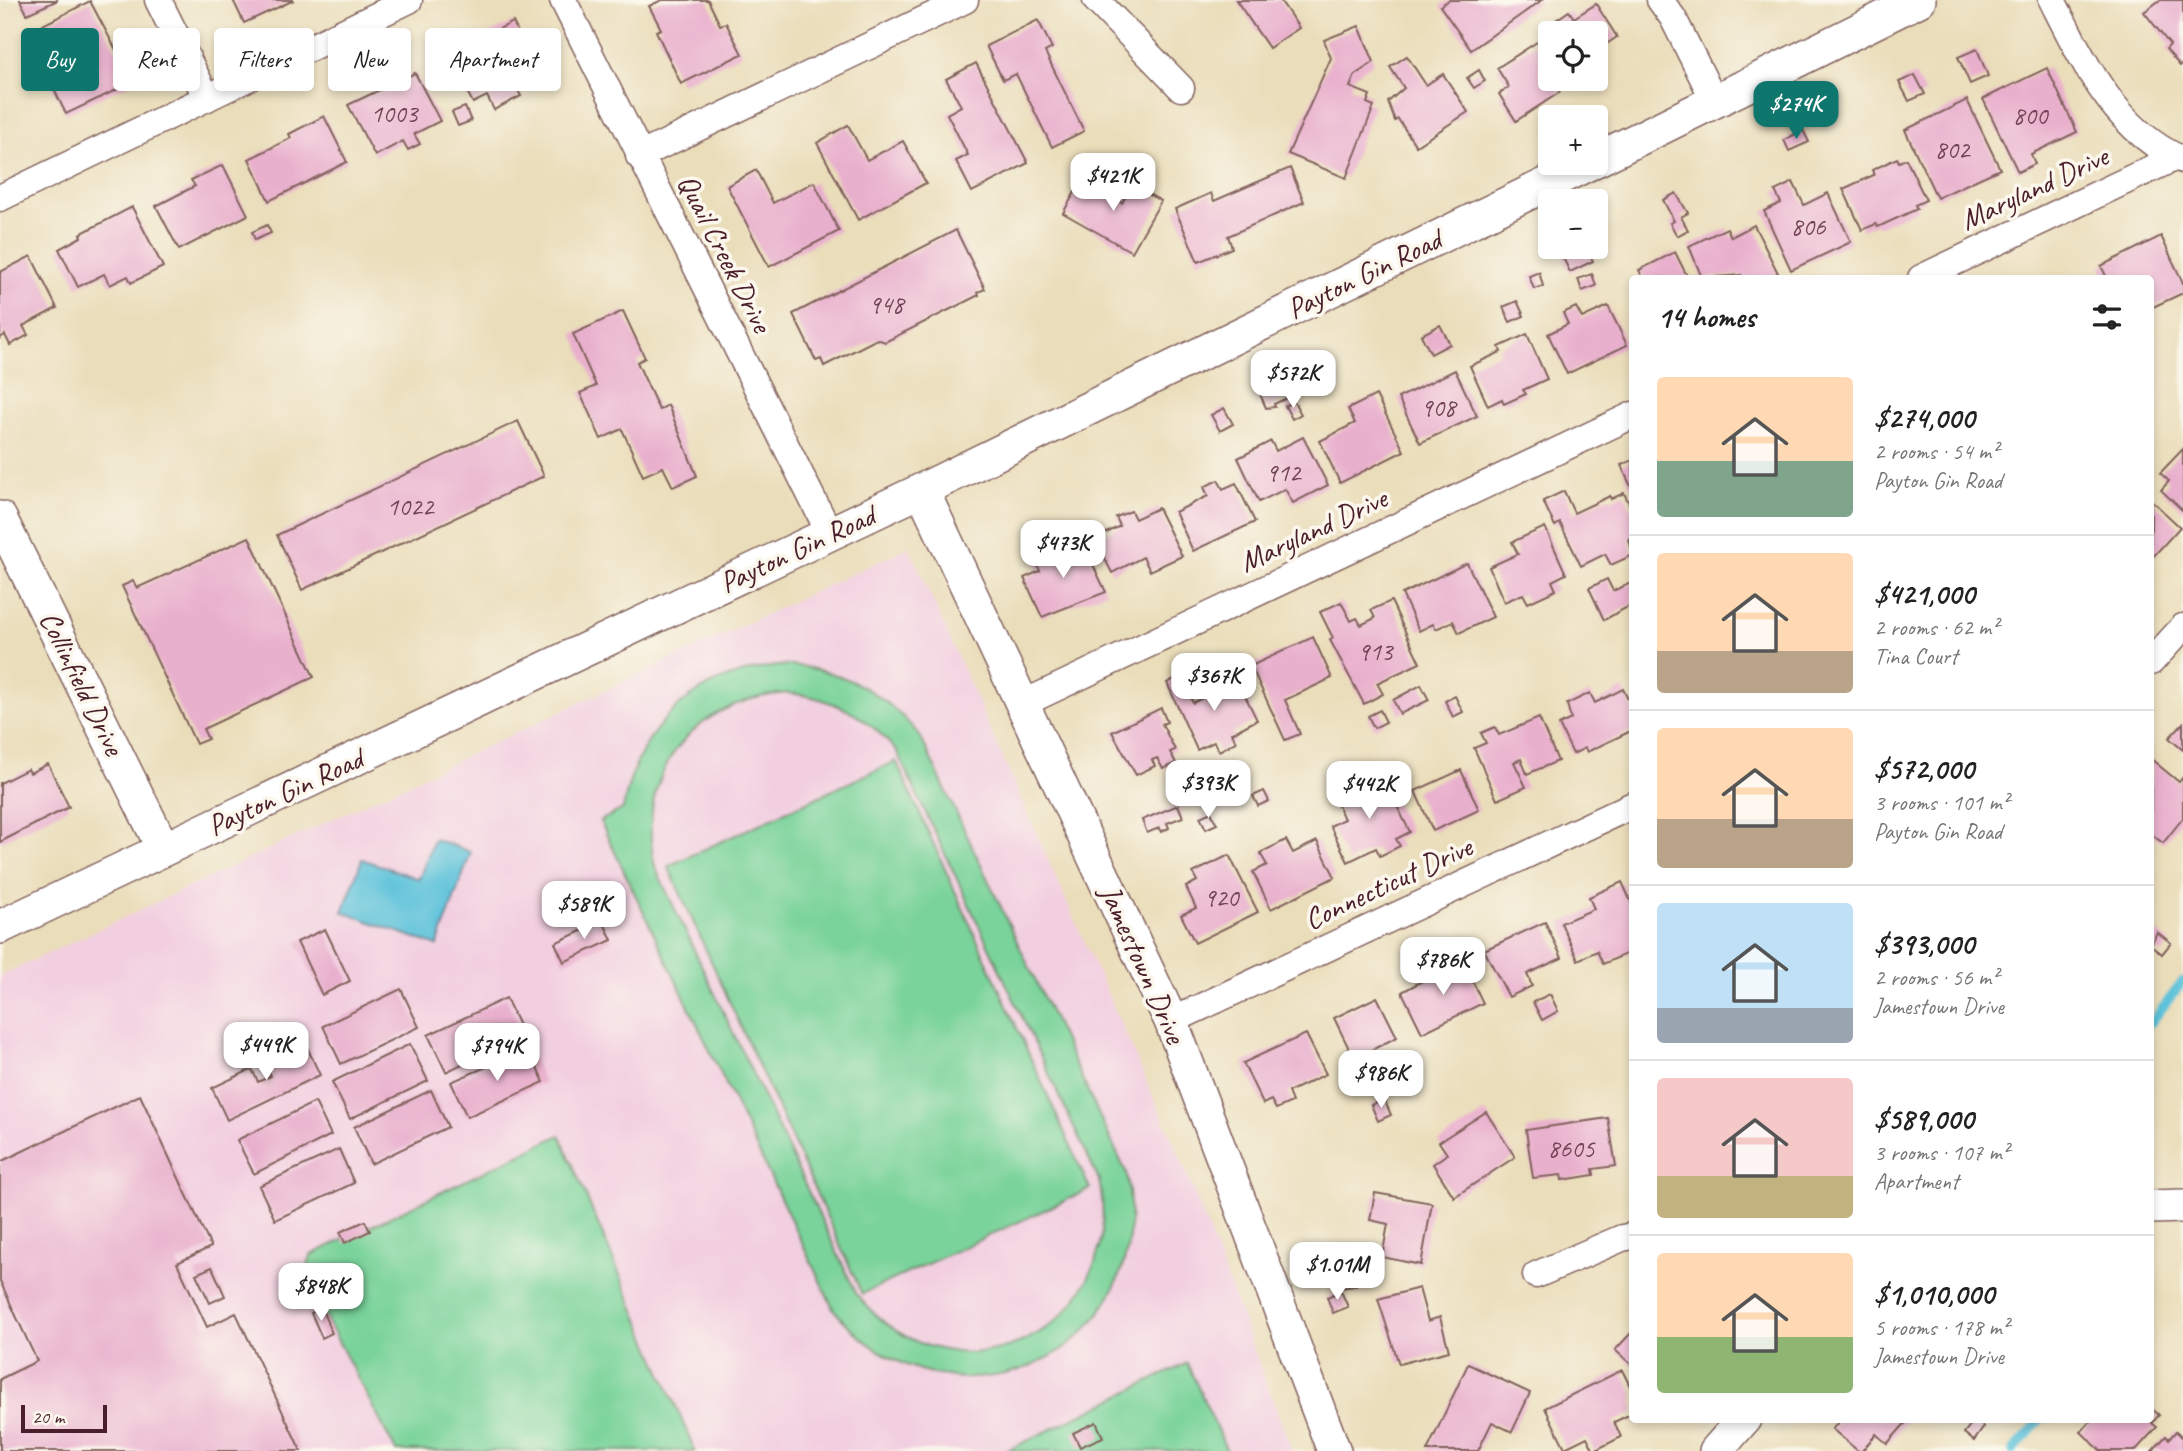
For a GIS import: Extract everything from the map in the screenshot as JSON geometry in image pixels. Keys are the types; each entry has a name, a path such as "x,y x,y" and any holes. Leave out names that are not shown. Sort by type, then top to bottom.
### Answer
{"street":[{"path":"158,0 207,98"},
{"path":"0,198 409,0"},
{"name":"Quail Creek Drive","path":"563,0 830,534"},
{"path":"639,156 965,0"},
{"path":"1096,0 1181,88"},
{"path":"1660,0 1673,18 1715,102"},
{"path":"1608,154 1919,0"},
{"path":"2052,0 2083,61 2106,95 2133,127 2180,159"},
{"name":"Maryland Drive","path":"1928,275 2180,159"},
{"name":"Payton Gin Road","path":"0,927 922,490 1565,175"},
{"name":"Maryland Drive","path":"1022,704 1629,417"},
{"name":"Jamestown Drive","path":"922,490 1171,1021 1334,1451"},
{"name":"Collinfield Drive","path":"0,518 163,849"},
{"path":"2154,659 2183,626"},
{"name":"Connecticut Drive","path":"1171,1021 1629,807"},
{"path":"2154,1207 2183,1206"},
{"path":"1536,1275 1629,1238"},
{"path":"1716,1451 1740,1423"}],"shaded area":[{"path":"909,547 1185,1168 1292,1451 0,1451 0,976"}],"green space":[{"path":"790,665 846,679 878,696 920,736 1126,1172 1129,1237 1112,1291 1081,1334 1038,1363 988,1377 934,1374 882,1352 834,1310 600,821 623,809 631,777 643,750 659,726 679,706 702,689 729,677 758,669","holes":["789,693 835,704 862,719 897,752 1099,1180 1102,1233 1088,1279 1062,1315 1026,1340 985,1352 941,1349 897,1331 857,1295 655,867 651,833 654,801 663,772 678,747 699,726 725,710 755,698"]},
{"path":"896,761 1090,1189 862,1294 668,866"},
{"path":"560,1135 695,1451 396,1451 305,1278 311,1255"},
{"path":"1187,1363 1227,1451 1006,1451"}],"water":[{"path":"434,839 471,852 437,946 343,912 362,859 419,879"}],"building":[{"path":"20,0 58,0 27,14"},
{"path":"233,0 294,0 244,23"},
{"path":"662,0 708,0 720,25 726,23 742,54 681,84 656,31 661,29 649,6"},
{"path":"1236,0 1280,0 1299,28 1269,48"},
{"path":"1449,0 1542,0 1471,50 1440,6"},
{"path":"2160,0 2183,0 2183,63 2180,66 2166,49 2170,45 2144,12"},
{"path":"90,1 113,44 114,91 66,114 55,91 99,91 99,28 37,28"},
{"path":"1596,4 1607,21 1554,21 1569,11 1574,18"},
{"path":"1038,20 1052,48 1045,52 1084,131 1052,147 1016,74 1003,80 986,46"},
{"path":"513,22 516,28 501,28"},
{"path":"1608,23 1617,37 1608,43"},
{"path":"1359,26 1374,62 1355,75 1350,87 1370,95 1367,103 1374,106 1346,178 1288,154 1331,58 1324,40"},
{"path":"1538,42 1538,91 1560,92 1516,121 1499,94 1509,87 1497,68"},
{"path":"1977,49 1988,76 1970,84 1958,57"},
{"path":"1407,56 1426,85 1443,74 1468,112 1416,146 1398,119 1395,121 1388,102 1404,88 1390,67"},
{"path":"976,63 1028,163 972,192 956,161 968,155 947,114 961,106 946,79"},
{"path":"2047,68 2077,132 2031,154 2035,164 2018,172 1983,99"},
{"path":"1479,70 1485,81 1474,88 1467,78"},
{"path":"415,73 440,121 414,134 420,144 408,150 403,141 375,156 348,105 377,91 411,91 411,75"},
{"path":"1915,75 1925,94 1909,101 1899,82"},
{"path":"467,91 518,91 521,96 494,110 487,96 473,103"},
{"path":"1967,100 2000,169 1937,198 1905,130"},
{"path":"465,107 471,121 458,126 452,112"},
{"path":"324,116 347,162 269,201 249,159 291,138 289,134"},
{"path":"848,125 867,160 903,141 926,183 858,220 817,143"},
{"path":"1803,130 1809,142 1789,151 1784,140"},
{"path":"1897,158 1899,162 1906,159 1926,200 1915,205 1917,209 1878,227 1876,224 1862,230 1843,189 1874,175 1872,170"},
{"path":"223,165 248,215 179,250 156,206 195,186 191,180"},
{"path":"1290,168 1304,202 1228,236 1232,248 1198,262 1175,209 1211,193 1214,201"},
{"path":"756,170 773,203 814,182 839,231 769,267 727,186"},
{"path":"1082,180 1122,203 1132,185 1161,201 1132,252 1063,213"},
{"path":"1793,182 1804,205 1828,193 1851,242 1791,270 1764,211 1781,203 1775,191"},
{"path":"1676,193 1688,213 1681,217 1688,230 1677,236 1670,223 1674,221 1663,200"},
{"path":"132,207 163,267 131,283 128,276 110,285 104,274 78,287 59,249 81,237 80,234"},
{"path":"267,225 271,233 255,240 252,232"},
{"path":"1754,225 1778,273 1701,275 1689,246 1727,228 1731,237"},
{"path":"956,230 985,289 978,292 979,295 885,342 877,339 824,366 821,359 816,361 793,314"},
{"path":"2161,236 2183,283 2183,293 2154,307 2154,275 2106,275 2101,266"},
{"path":"1675,252 1686,275 1642,275 1639,270"},
{"path":"31,256 57,308 23,326 28,335 10,345 5,335 0,338 0,272"},
{"path":"1564,259 1592,259 1593,261 1570,272"},
{"path":"1539,272 1543,286 1534,289 1529,276"},
{"path":"1592,274 1596,286 1582,291 1578,279"},
{"path":"1517,301 1524,316 1510,322 1503,307"},
{"path":"1608,306 1627,345 1567,374 1548,334 1568,324 1563,313 1576,307 1582,318"},
{"path":"623,311 645,358 637,362 659,410 668,405 697,476 673,487 663,467 643,476 622,429 601,439 580,393 596,386 573,334"},
{"path":"1440,325 1450,344 1431,354 1421,335"},
{"path":"1527,334 1547,379 1523,390 1526,394 1504,404 1502,399 1488,406 1470,366 1501,352 1499,347"},
{"path":"1455,370 1477,416 1420,443 1398,398"},
{"path":"1281,385 1287,398 1274,404 1275,407 1266,408 1260,394"},
{"path":"1376,395 1404,451 1340,483 1320,441 1355,423 1348,409"},
{"path":"1294,402 1301,414 1292,419 1285,406"},
{"path":"1224,408 1233,424 1220,431 1211,415"},
{"path":"518,421 544,476 302,590 277,535"},
{"path":"1303,437 1328,485 1293,503 1285,489 1259,502 1238,458 1271,441 1276,451"},
{"path":"2183,449 2183,511 2161,490 2169,481 2160,473"},
{"path":"1629,462 1629,482 1621,465"},
{"path":"1218,480 1223,489 1236,483 1255,522 1193,551 1175,512 1208,496 1204,487"},
{"path":"1564,491 1574,513 1610,496 1611,499 1624,493 1629,504 1629,557 1611,565 1605,554 1581,566 1560,523 1555,526 1543,501"},
{"path":"2154,503 2180,527 2154,556"},
{"path":"1158,508 1182,556 1150,571 1143,557 1112,573 1095,539 1120,526 1116,517 1131,511 1135,519"},
{"path":"1545,527 1566,574 1552,581 1556,590 1528,603 1523,594 1504,602 1489,567 1518,554 1512,542"},
{"path":"249,537 314,677 203,729 208,739 196,744 122,586 133,581 137,588"},
{"path":"1054,544 1060,557 1084,546 1106,592 1042,617 1024,578 1040,571 1032,554"},
{"path":"1467,563 1493,617 1459,633 1453,621 1436,629 1433,624 1419,631 1402,594"},
{"path":"1607,579 1613,591 1629,584 1629,606 1604,620 1589,588"},
{"path":"1391,601 1420,663 1377,683 1383,694 1364,704 1330,640 1333,638 1320,612 1341,602 1351,621 1357,618 1361,625 1375,618 1371,610"},
{"path":"1313,637 1332,678 1285,700 1300,734 1285,740 1251,666"},
{"path":"1180,676 1193,703 1210,694 1208,690 1236,677 1257,720 1232,733 1236,742 1219,751 1214,742 1197,750 1167,683"},
{"path":"1421,685 1429,700 1400,714 1393,700"},
{"path":"1623,689 1629,702 1629,732 1587,752 1585,748 1573,754 1559,725 1571,719 1567,704 1590,693 1595,703"},
{"path":"1455,696 1463,712 1453,717 1445,701"},
{"path":"1161,708 1167,722 1162,724 1175,750 1170,752 1176,763 1163,769 1157,758 1152,760 1155,766 1136,775 1112,732"},
{"path":"1380,710 1386,722 1374,728 1368,716"},
{"path":"1539,718 1558,761 1527,774 1521,759 1514,762 1526,787 1497,800 1474,748 1486,743 1481,733 1495,727 1499,735"},
{"path":"2183,723 2183,750 2169,738"},
{"path":"2154,761 2179,782 2183,777 2183,818 2163,843 2154,836"},
{"path":"48,764 69,807 0,842 0,783 28,769 30,773"},
{"path":"1461,770 1479,810 1433,831 1415,791"},
{"path":"1382,776 1410,832 1396,839 1400,846 1380,856 1376,848 1348,862 1330,826 1344,819 1335,799"},
{"path":"1264,791 1269,801 1258,806 1253,796"},
{"path":"1178,805 1183,817 1167,823 1169,828 1161,832 1159,828 1147,833 1142,820"},
{"path":"1211,812 1217,824 1206,829 1200,817"},
{"path":"1286,840 1293,853 1317,841 1335,877 1271,909 1253,872 1267,865 1260,853"},
{"path":"1229,855 1258,912 1195,943 1181,915 1196,908 1186,887 1197,881 1193,873"},
{"path":"1622,882 1629,897 1629,953 1603,964 1597,951 1578,960 1561,923 1594,909 1589,897"},
{"path":"603,921 612,940 564,962 555,943"},
{"path":"1545,922 1562,958 1527,974 1532,986 1509,997 1484,950"},
{"path":"325,929 350,981 322,995 297,942"},
{"path":"2157,932 2171,943 2162,954 2154,947"},
{"path":"1462,959 1483,1003 1422,1033 1402,992"},
{"path":"401,989 419,1027 341,1064 323,1026"},
{"path":"1550,994 1558,1011 1542,1020 1533,1002"},
{"path":"1377,997 1397,1037 1354,1059 1334,1018"},
{"path":"506,998 523,1034 446,1072 428,1035"},
{"path":"1306,1034 1326,1074 1288,1092 1292,1102 1276,1109 1271,1100 1263,1104 1243,1063"},
{"path":"305,1043 320,1075 227,1120 212,1088 252,1069 258,1082 271,1076 265,1062"},
{"path":"410,1044 428,1081 350,1119 332,1082"},
{"path":"528,1049 544,1082 467,1117 451,1082"},
{"path":"431,1090 448,1127 371,1164 354,1127"},
{"path":"140,1095 211,1247 177,1263 207,1327 236,1313 301,1451 0,1451 0,1379 37,1361 0,1281 0,1162"},
{"path":"1384,1099 1391,1115 1378,1121 1371,1105"},
{"path":"315,1102 331,1135 254,1174 237,1140"},
{"path":"1486,1112 1515,1157 1454,1197 1433,1164 1447,1154 1439,1142"},
{"path":"1608,1118 1616,1166 1593,1169 1594,1175 1562,1180 1561,1175 1533,1178 1526,1130"},
{"path":"339,1149 354,1183 275,1220 259,1186"},
{"path":"1375,1193 1432,1203 1421,1265 1382,1257 1388,1224 1370,1220"},
{"path":"365,1221 370,1231 345,1243 340,1232"},
{"path":"212,1267 225,1296 210,1303 196,1274"},
{"path":"1355,1273 1356,1286 1340,1288 1340,1275"},
{"path":"1419,1288 1428,1321 1440,1317 1449,1351 1399,1364 1378,1299"},
{"path":"1341,1291 1348,1307 1333,1313 1327,1297"},
{"path":"321,1308 332,1333 322,1338 311,1313"},
{"path":"1629,1335 1629,1362 1615,1350"},
{"path":"1468,1364 1530,1393 1512,1432 1492,1422 1478,1451 1427,1451"},
{"path":"1622,1370 1629,1384 1629,1415 1614,1422 1621,1437 1594,1451 1587,1437 1565,1448 1545,1408"},
{"path":"1096,1422 1103,1437 1080,1447 1073,1433"},
{"path":"1837,1423 1905,1423 1887,1444 1876,1434 1862,1451 1858,1451 1832,1429"},
{"path":"1972,1423 1980,1423 1984,1427 1974,1441 1964,1433"},
{"path":"2089,1423 2152,1423 2157,1427 2135,1451 2101,1451 2081,1432"},
{"path":"2176,1431 2183,1438 2183,1451 2152,1451 2166,1436 2169,1439"}],"waterway":[{"path":"2154,1019 2183,981"},
{"path":"2013,1451 2038,1423"}]}
